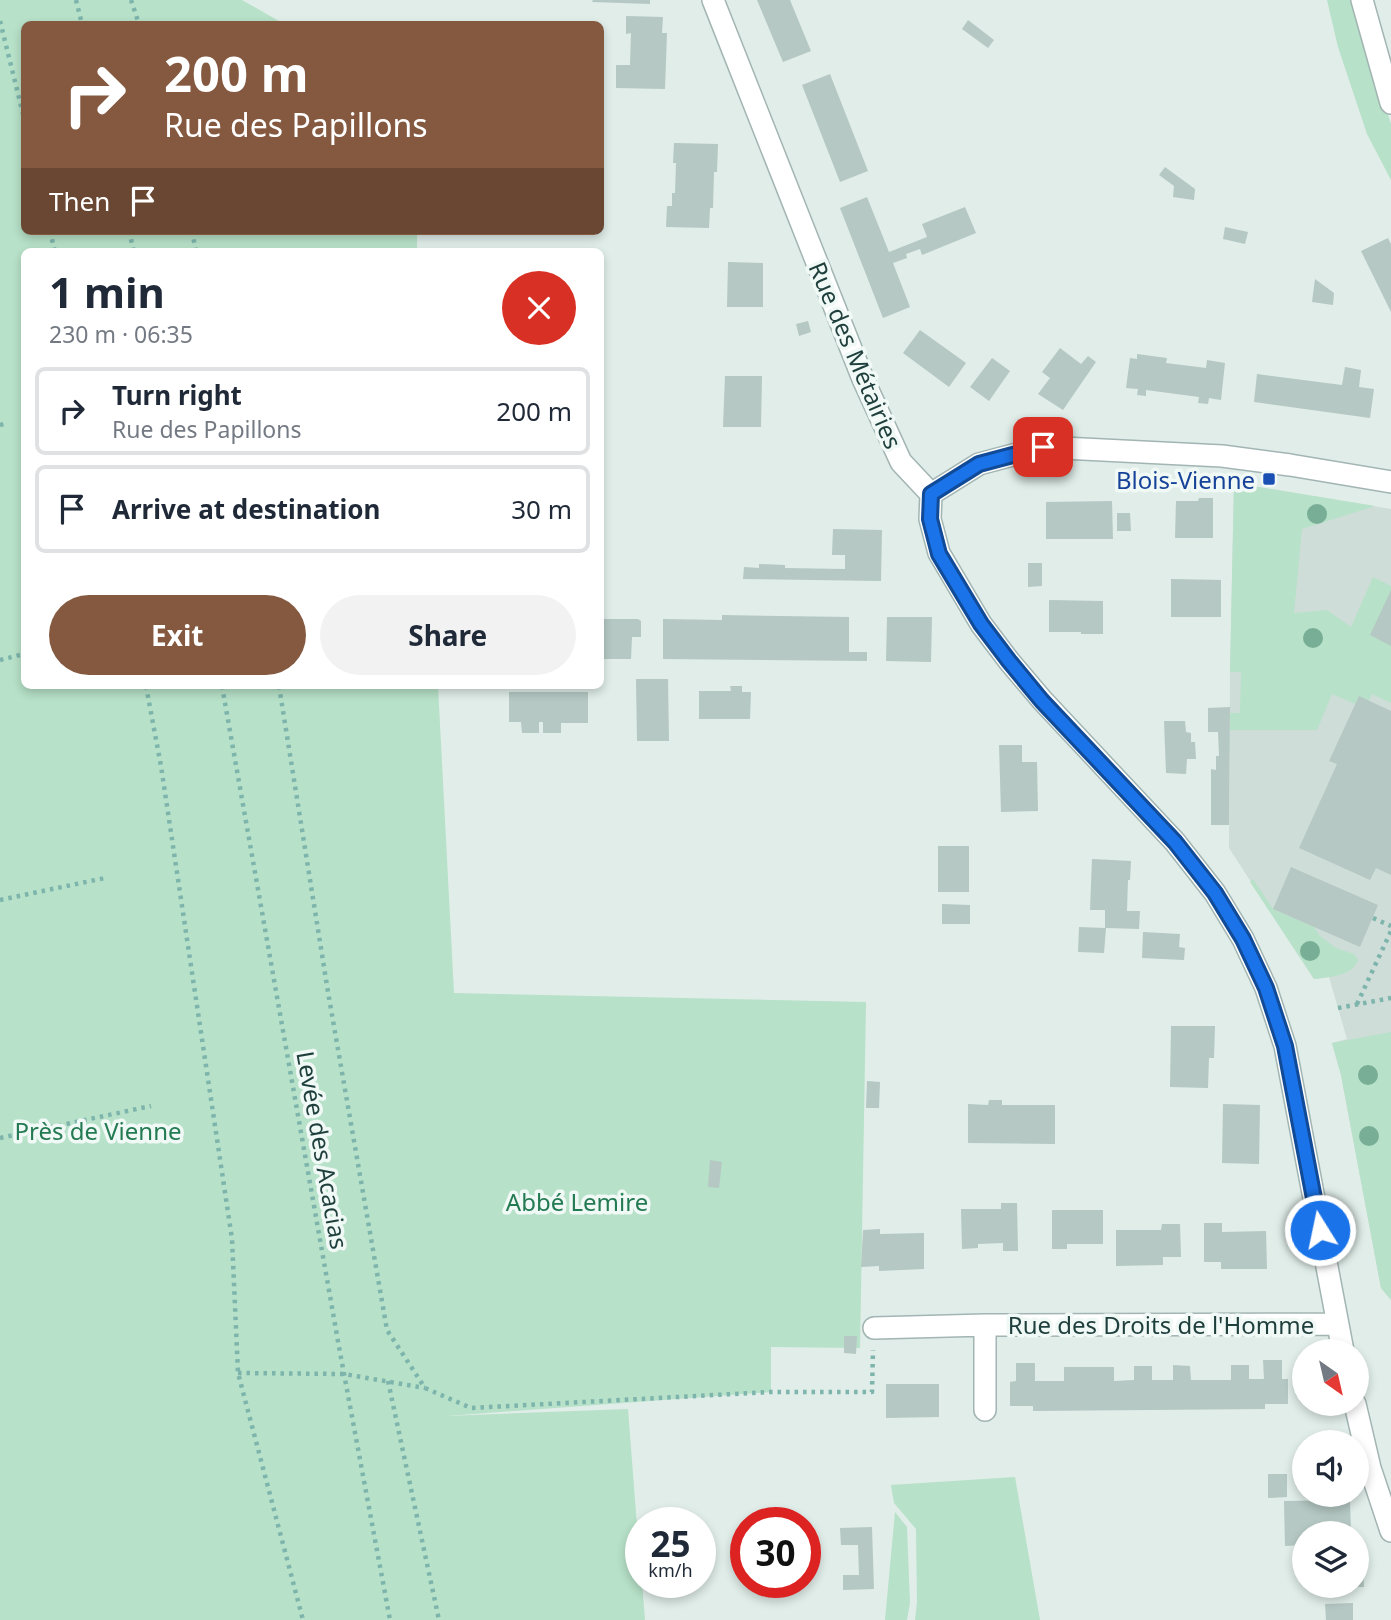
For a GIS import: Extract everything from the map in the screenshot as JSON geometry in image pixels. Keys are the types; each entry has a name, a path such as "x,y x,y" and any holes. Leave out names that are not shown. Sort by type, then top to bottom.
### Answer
{"street":[{"name":"Rue des Métairies","path":"713,0 869,391 901,462 931,494"},
{"path":"1362,0 1391,103"},
{"path":"1340,1339 1285,1046 1266,988 1243,939 1215,893 1175,842 1042,701 981,624 939,554 930,519 931,494 979,464 1043,447 1222,456 1391,482"},
{"name":"Rue des Droits de l'Homme","path":"874,1328 1337,1324"},
{"name":"Rue des Droits de l'Homme","path":"985,1325 985,1410"},
{"path":"1358,1416 1370,1468 1391,1531"}],"path":[{"path":"76,0 81,21"},
{"path":"131,0 138,21"},
{"path":"0,21 21,106"},
{"path":"0,425 8,423"},
{"path":"0,660 21,655"},
{"path":"147,689 161,766 232,1239 238,1373 303,1620"},
{"name":"Levée des Acacias","path":"223,689 390,1620"},
{"path":"279,689 328,992 387,1329 425,1388"},
{"path":"0,900 105,878"},
{"path":"1357,1004 1391,928 1373,918"},
{"path":"1338,1008 1391,998"},
{"path":"0,1138 151,1107"},
{"path":"238,1373 344,1374 425,1388 471,1408 771,1392 872,1392 874,1328"},
{"path":"388,1381 439,1620"}],"shaded area":[{"path":"1234,483 1391,509 1391,1300 1381,1288 1341,1075 1332,1043 1347,1039 1329,977 1314,979 1229,848"}],"green space":[{"path":"0,0 242,0 279,21 21,21 21,235 417,235 417,248 21,248 21,689 438,689 454,993 866,1002 860,1348 771,1347 771,1392 446,1416 628,1409 636,1507 625,1507 625,1598 643,1598 645,1620 0,1620"},
{"path":"1327,0 1356,0 1391,124 1391,180 1367,134 1338,47"},
{"path":"1234,483 1375,506 1302,529 1294,613 1327,610 1351,627 1373,577 1391,586 1391,703 1372,694 1369,701 1359,697 1355,704 1332,694 1317,730 1230,730 1230,713 1240,713 1241,672 1230,672"},
{"path":"1253,879 1273,909 1314,927 1320,936 1336,948 1354,954 1358,960 1355,965 1346,973 1314,979 1250,882"},
{"path":"1391,1032 1391,1300 1381,1288 1341,1075 1332,1043"},
{"path":"1015,1477 1040,1620 915,1620 916,1529 894,1503 891,1485"},
{"path":"895,1512 907,1527 910,1603 907,1620 885,1620"}],"building":[{"path":"650,0 650,4 592,2"},
{"path":"757,0 790,0 811,51 783,62"},
{"path":"626,16 663,17 662,33 667,33 665,89 616,88 616,65 630,65 631,33 626,34"},
{"path":"968,20 994,40 988,48 962,29"},
{"path":"830,74 868,171 840,182 802,85"},
{"path":"674,143 718,144 709,228 666,227 667,206 672,206 672,193 675,193"},
{"path":"1165,167 1195,189 1194,200 1173,197 1174,186 1159,175"},
{"path":"867,197 889,252 927,237 922,224 965,207 976,233 922,255 920,249 906,254 907,258 893,263 910,307 883,318 840,208"},
{"path":"1225,227 1248,232 1245,244 1223,239"},
{"path":"1388,238 1391,244 1391,312 1361,251"},
{"path":"728,262 763,263 763,307 727,307"},
{"path":"1315,279 1334,293 1333,305 1312,302"},
{"path":"808,321 811,332 799,336 796,324"},
{"path":"920,330 966,363 949,387 903,353"},
{"path":"1060,348 1081,364 1088,356 1096,362 1063,410 1038,394 1050,378 1042,372"},
{"path":"1137,354 1167,358 1166,363 1206,368 1207,360 1225,363 1221,400 1209,398 1208,404 1198,403 1199,397 1146,390 1146,396 1137,395 1138,389 1126,388 1130,358 1137,359"},
{"path":"992,358 1010,371 989,401 970,387"},
{"path":"1345,367 1361,370 1359,387 1374,389 1370,418 1254,402 1257,374 1342,385"},
{"path":"725,376 762,376 761,427 723,427"},
{"path":"1199,498 1213,498 1213,538 1175,538 1176,501 1198,501"},
{"path":"1112,501 1113,539 1046,539 1046,502"},
{"path":"1117,513 1130,513 1131,531 1117,531"},
{"path":"833,529 882,530 881,581 743,579 744,567 759,568 759,564 785,565 785,568 845,569 845,555 832,555"},
{"path":"1028,563 1042,563 1042,586 1028,587"},
{"path":"1171,579 1221,580 1221,617 1171,617"},
{"path":"1391,590 1391,646 1370,635"},
{"path":"1049,600 1103,601 1103,634 1049,632"},
{"path":"722,615 849,617 849,652 867,652 867,661 663,659 663,619 722,620"},
{"path":"887,617 932,617 931,662 886,661"},
{"path":"604,619 641,621 641,637 632,637 631,659 604,659"},
{"path":"636,679 668,679 669,741 637,741"},
{"path":"730,686 742,686 742,692 751,692 750,719 699,719 699,691 731,691"},
{"path":"509,692 588,692 588,723 561,723 561,733 543,733 543,722 539,722 539,733 522,733 521,722 509,722"},
{"path":"1359,696 1391,711 1391,875 1376,868 1370,880 1299,848 1337,764 1329,761"},
{"path":"1230,707 1229,825 1211,825 1211,769 1216,770 1216,756 1219,756 1218,732 1208,732 1208,708"},
{"path":"1164,721 1185,721 1186,732 1191,733 1191,742 1195,742 1196,759 1187,759 1186,774 1166,773"},
{"path":"999,745 1022,745 1022,762 1037,762 1038,811 1001,812"},
{"path":"938,846 969,846 969,892 938,892"},
{"path":"1092,859 1131,861 1127,911 1140,911 1139,929 1106,928 1104,953 1078,952 1079,927 1105,928 1105,910 1090,910"},
{"path":"1291,867 1378,905 1360,947 1273,909"},
{"path":"942,904 970,905 970,924 942,924"},
{"path":"1143,932 1180,934 1179,947 1185,948 1184,960 1142,958"},
{"path":"1171,1026 1215,1026 1214,1058 1209,1058 1208,1088 1170,1087"},
{"path":"867,1081 880,1082 879,1108 866,1108"},
{"path":"989,1100 1002,1100 1002,1105 1055,1105 1055,1144 968,1143 968,1104 988,1105"},
{"path":"1223,1104 1260,1105 1259,1164 1222,1163"},
{"path":"710,1160 722,1162 719,1188 708,1187"},
{"path":"1001,1203 1017,1203 1018,1251 1003,1251 1003,1243 978,1244 978,1248 962,1249 961,1209 1001,1209"},
{"path":"1052,1210 1103,1210 1103,1244 1067,1244 1067,1249 1052,1249"},
{"path":"1204,1223 1222,1223 1222,1232 1266,1231 1267,1269 1221,1269 1221,1262 1204,1262"},
{"path":"1162,1224 1180,1224 1181,1257 1163,1257 1163,1265 1116,1266 1116,1230 1161,1230"},
{"path":"880,1229 880,1234 924,1233 924,1269 879,1271 879,1266 861,1267 863,1230"},
{"path":"844,1336 857,1336 856,1354 844,1353"},
{"path":"1263,1360 1282,1360 1282,1379 1288,1379 1288,1404 1265,1404 1265,1409 1033,1411 1033,1406 1010,1406 1010,1382 1016,1381 1016,1363 1035,1363 1035,1381 1064,1381 1064,1367 1114,1367 1114,1381 1134,1380 1134,1366 1152,1366 1152,1380 1173,1380 1173,1365 1190,1366 1191,1380 1231,1380 1231,1365 1249,1365 1249,1379 1264,1379"},
{"path":"886,1384 939,1384 939,1417 886,1418"},
{"path":"1268,1474 1287,1474 1287,1497 1268,1498"},
{"path":"1284,1501 1292,1501 1292,1507 1350,1507 1351,1521 1292,1521 1292,1546 1285,1546"},
{"path":"872,1527 874,1589 843,1590 843,1575 859,1575 858,1545 841,1545 840,1528"},
{"path":"1353,1603 1353,1620 1326,1620 1325,1604"}],"place":[{"name":"Blois-Vienne","path":"1269,479"}],"route":[{"path":"1043,447 979,464 931,494 930,519 939,554 981,624 1009,661 1042,701 1175,842 1215,893 1243,939 1266,988 1285,1046 1320,1230"}],"park label":[{"name":"Près de Vienne","path":"98,1130"},
{"name":"Abbé Lemire","path":"577,1201"}]}
